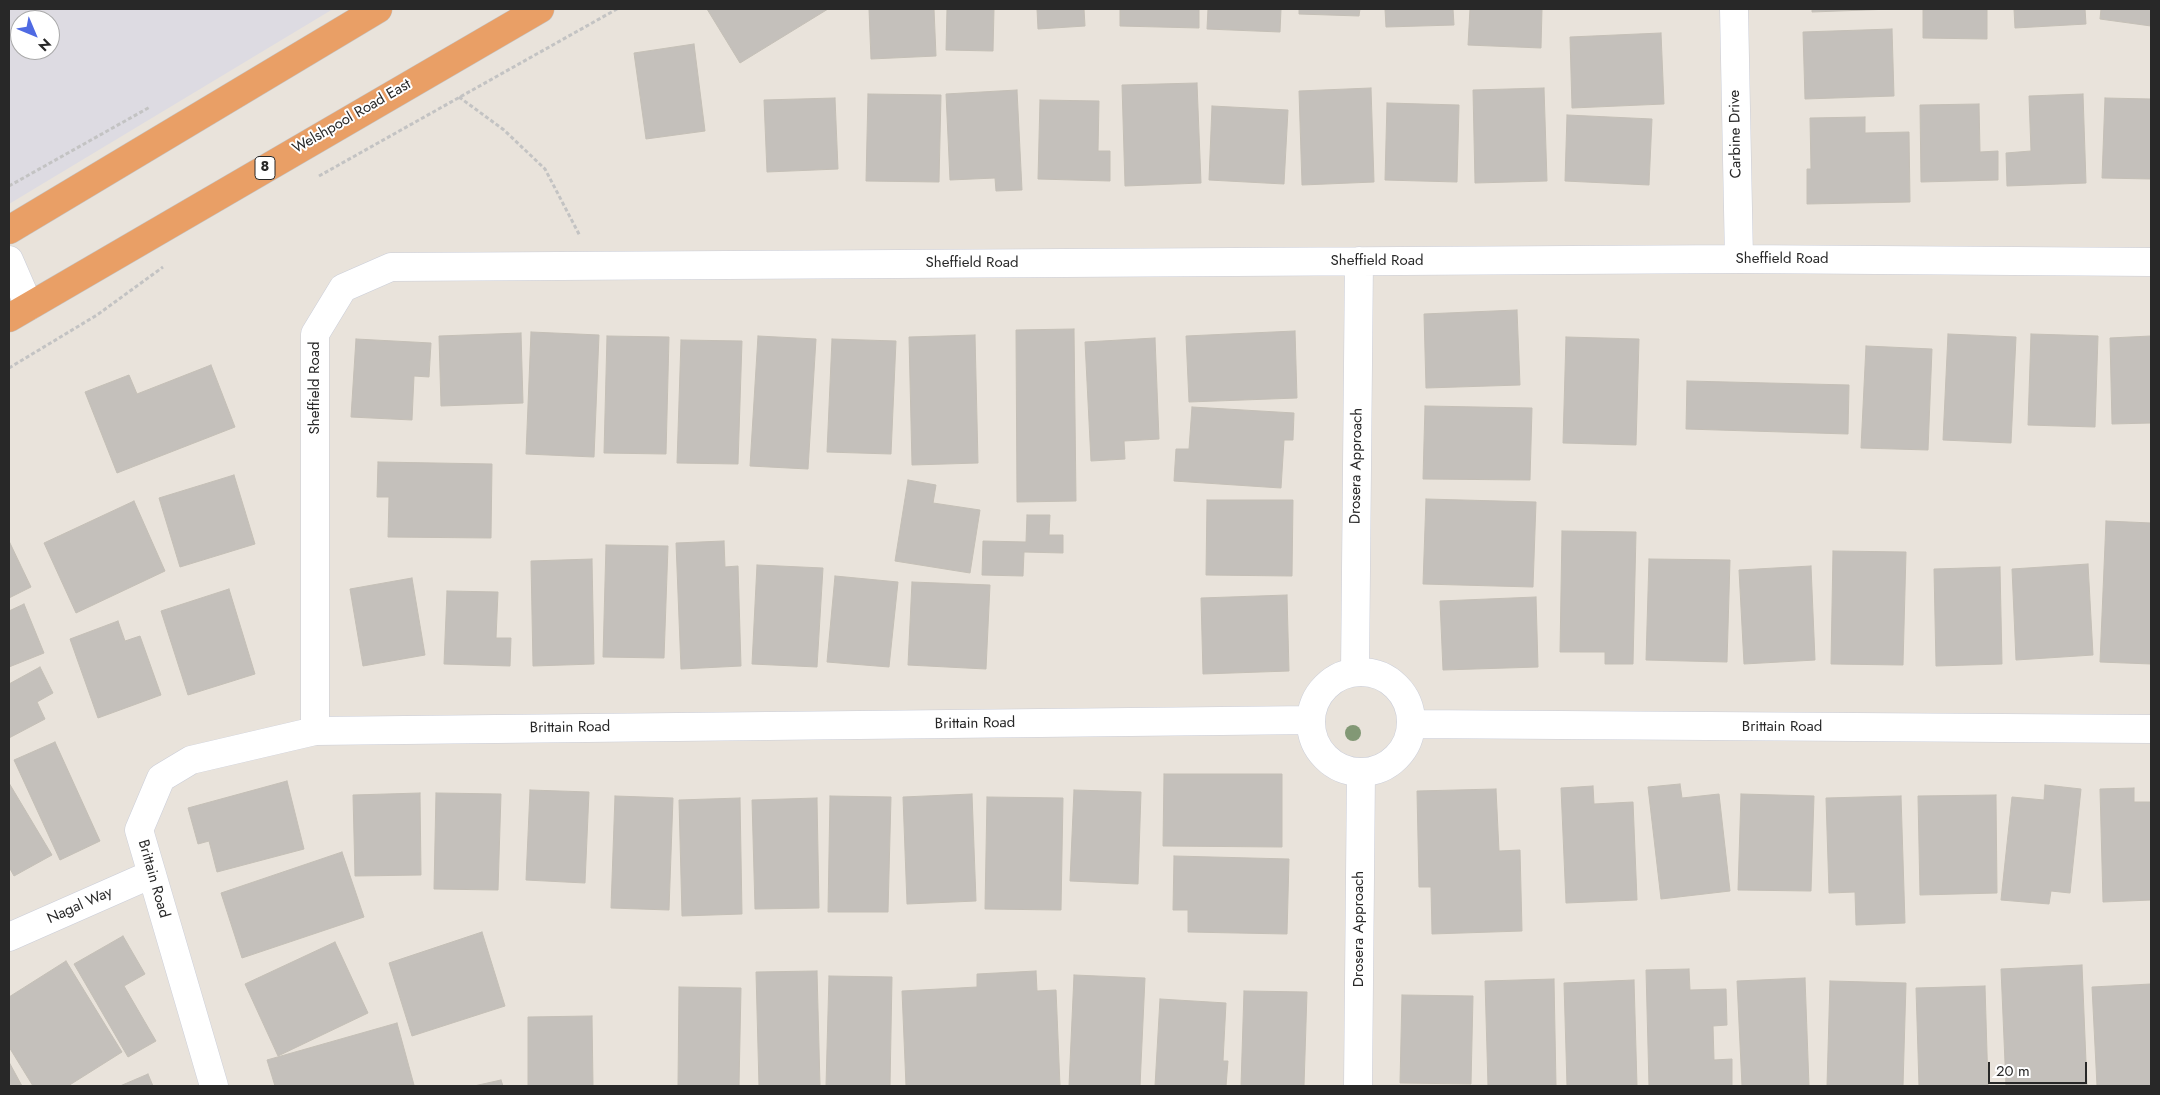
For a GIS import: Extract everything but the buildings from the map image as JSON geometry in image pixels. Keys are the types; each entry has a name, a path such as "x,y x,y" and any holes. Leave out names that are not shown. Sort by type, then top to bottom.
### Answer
{"highway":[{"path":"9,230 378,9"},
{"name":"Welshpool Road East","path":"19,312 540,9"}],"street":[{"name":"Carbine Drive","path":"1734,9 1739,259"},
{"name":"Sheffield Road","path":"315,731 315,334 343,288 391,267 1739,259 2151,262"},
{"path":"9,260 19,312"},
{"name":"Drosera Approach","path":"1355,672 1360,261"},
{"path":"1355,672 1378,674 1396,685 1408,703 1412,724 1406,746 1392,762 1375,771 1361,772 1337,766 1321,752 1313,737 1311,720 1320,692 1336,679 1355,672"},
{"name":"Brittain Road","path":"214,1086 139,830 161,778 191,760 315,731 1311,720"},
{"name":"Brittain Road","path":"1412,724 2151,730"},
{"name":"Drosera Approach","path":"1358,1086 1361,772"},
{"name":"Nagal Way","path":"9,937 152,874"}],"path":[{"path":"315,178 617,9"},
{"path":"459,98 504,130 545,169 575,230 604,266"},
{"path":"9,368 97,315 164,266"}],"shaded area":[{"path":"9,9 333,9 9,204"}]}
